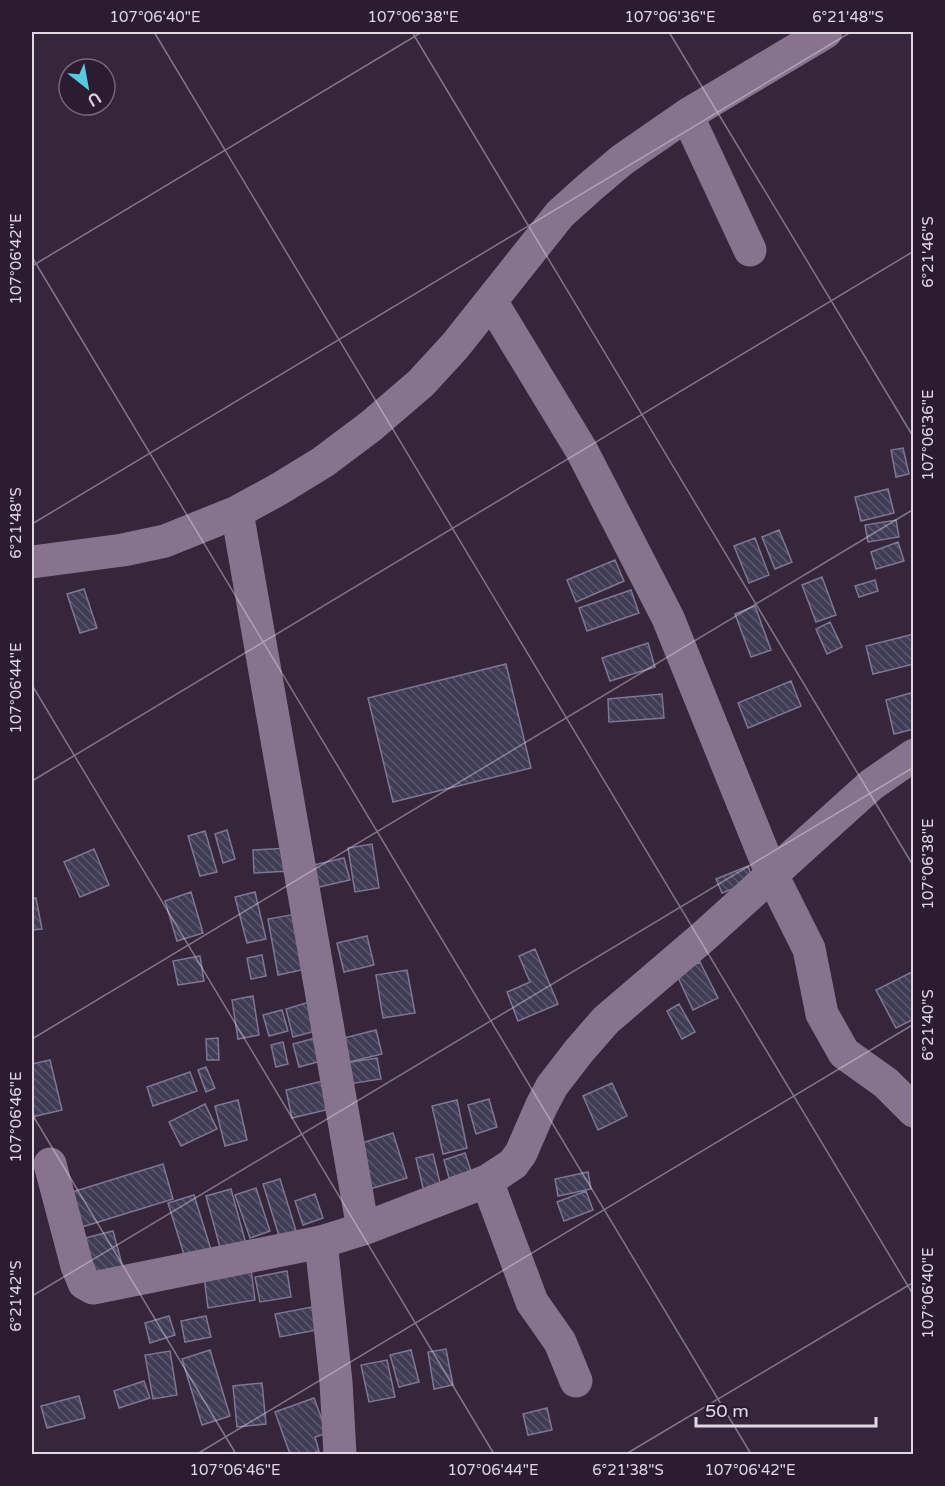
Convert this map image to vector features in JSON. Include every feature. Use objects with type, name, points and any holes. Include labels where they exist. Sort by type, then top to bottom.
[{"type":"street","points":[[32,562],[123,550],[165,541],[237,512],[322,462],[371,426],[422,383],[455,346],[561,214],[622,160],[687,114],[817,34]]},
{"type":"street","points":[[687,114],[750,250]]},
{"type":"street","points":[[491,301],[582,451],[668,618],[772,875],[809,949],[822,1014],[844,1053],[886,1083],[914,1111]]},
{"type":"street","points":[[237,512],[363,1229]]},
{"type":"street","points":[[50,1164],[77,1266],[84,1283],[93,1288],[321,1242],[363,1229],[487,1181],[513,1164],[521,1153],[552,1086],[606,1020],[871,785],[914,755]]},
{"type":"street","points":[[487,1181],[532,1302],[560,1342],[576,1381]]},
{"type":"street","points":[[321,1242],[336,1382],[340,1455]]},
{"type":"building","points":[[903,448],[909,474],[896,477],[891,450]]},
{"type":"building","points":[[888,489],[894,513],[861,521],[855,497]]},
{"type":"building","points":[[896,520],[899,537],[868,542],[865,525]]},
{"type":"building","points":[[779,530],[792,562],[775,569],[762,537]]},
{"type":"building","points":[[755,538],[769,575],[749,583],[734,546]]},
{"type":"building","points":[[898,542],[904,561],[876,569],[871,552]]},
{"type":"building","points":[[615,560],[624,581],[576,602],[567,580]]},
{"type":"building","points":[[822,577],[836,615],[816,622],[802,585]]},
{"type":"building","points":[[875,580],[878,591],[859,597],[855,586]]},
{"type":"building","points":[[84,589],[97,628],[80,633],[67,594]]},
{"type":"building","points":[[631,590],[639,613],[587,631],[579,608]]},
{"type":"building","points":[[755,606],[771,650],[751,657],[735,614]]},
{"type":"building","points":[[830,622],[842,647],[827,654],[816,629]]},
{"type":"building","points":[[914,634],[914,664],[873,674],[866,646]]},
{"type":"building","points":[[648,643],[655,667],[610,681],[602,658]]},
{"type":"building","points":[[506,664],[531,768],[393,802],[368,698]]},
{"type":"building","points":[[791,681],[801,706],[748,728],[738,703]]},
{"type":"building","points":[[914,692],[914,729],[894,734],[886,700]]},
{"type":"building","points":[[662,694],[664,718],[609,722],[608,699]]},
{"type":"building","points":[[227,830],[235,859],[223,863],[215,834]]},
{"type":"building","points":[[205,831],[217,872],[200,876],[188,836]]},
{"type":"building","points":[[372,844],[379,888],[355,892],[348,848]]},
{"type":"building","points":[[288,848],[289,871],[254,873],[253,850]]},
{"type":"building","points":[[94,849],[109,885],[80,897],[64,862]]},
{"type":"building","points":[[344,858],[350,880],[310,889],[305,867]]},
{"type":"building","points":[[748,866],[753,881],[722,893],[716,879]]},
{"type":"building","points":[[191,892],[203,933],[177,941],[165,901]]},
{"type":"building","points":[[255,892],[266,939],[247,943],[235,897]]},
{"type":"building","points":[[32,898],[36,898],[42,929],[32,930]]},
{"type":"building","points":[[296,914],[306,969],[278,975],[268,919]]},
{"type":"building","points":[[367,936],[374,965],[344,972],[337,943]]},
{"type":"building","points":[[535,949],[558,1004],[518,1021],[507,992],[530,982],[519,956]]},
{"type":"building","points":[[262,955],[266,976],[251,979],[247,958]]},
{"type":"building","points":[[200,956],[204,981],[178,985],[173,961]]},
{"type":"building","points":[[700,962],[718,998],[693,1010],[676,973]]},
{"type":"building","points":[[407,970],[415,1013],[383,1018],[376,975]]},
{"type":"building","points":[[914,971],[914,1019],[896,1028],[876,990]]},
{"type":"building","points":[[253,996],[259,1035],[238,1039],[232,1000]]},
{"type":"building","points":[[316,1000],[323,1029],[293,1037],[286,1009]]},
{"type":"building","points":[[679,1004],[695,1032],[682,1039],[667,1011]]},
{"type":"building","points":[[282,1010],[288,1031],[269,1036],[263,1015]]},
{"type":"building","points":[[376,1030],[382,1054],[345,1063],[340,1039]]},
{"type":"building","points":[[319,1037],[325,1060],[299,1067],[293,1044]]},
{"type":"building","points":[[218,1038],[219,1060],[207,1060],[206,1039]]},
{"type":"building","points":[[283,1042],[288,1064],[276,1067],[271,1045]]},
{"type":"building","points":[[377,1058],[381,1079],[349,1084],[345,1063]]},
{"type":"building","points":[[50,1060],[62,1110],[32,1117],[32,1064]]},
{"type":"building","points":[[206,1067],[215,1088],[206,1092],[198,1070]]},
{"type":"building","points":[[190,1072],[197,1091],[153,1106],[147,1087]]},
{"type":"building","points":[[327,1080],[334,1108],[292,1118],[286,1090]]},
{"type":"building","points":[[612,1083],[627,1116],[598,1130],[583,1096]]},
{"type":"building","points":[[489,1099],[497,1127],[476,1134],[468,1105]]},
{"type":"building","points":[[238,1100],[247,1140],[225,1146],[215,1106]]},
{"type":"building","points":[[457,1100],[467,1148],[443,1154],[432,1106]]},
{"type":"building","points":[[205,1104],[217,1129],[181,1146],[169,1122]]},
{"type":"building","points":[[393,1133],[407,1178],[370,1189],[356,1145]]},
{"type":"building","points":[[465,1153],[471,1171],[449,1178],[444,1160]]},
{"type":"building","points":[[433,1154],[441,1187],[424,1192],[416,1158]]},
{"type":"building","points":[[163,1164],[173,1199],[82,1227],[72,1192]]},
{"type":"building","points":[[588,1172],[591,1189],[558,1196],[555,1179]]},
{"type":"building","points":[[280,1179],[297,1234],[280,1239],[263,1184]]},
{"type":"building","points":[[256,1188],[270,1231],[250,1238],[235,1195]]},
{"type":"building","points":[[231,1189],[246,1244],[221,1251],[206,1196]]},
{"type":"building","points":[[586,1191],[593,1210],[564,1221],[557,1202]]},
{"type":"building","points":[[315,1194],[323,1218],[303,1225],[295,1201]]},
{"type":"building","points":[[194,1195],[212,1253],[186,1261],[168,1203]]},
{"type":"building","points":[[113,1231],[123,1268],[96,1276],[85,1238]]},
{"type":"building","points":[[251,1270],[255,1300],[208,1308],[204,1277]]},
{"type":"building","points":[[287,1271],[291,1297],[260,1302],[255,1277]]},
{"type":"building","points":[[317,1306],[322,1329],[280,1337],[275,1314]]},
{"type":"building","points":[[169,1316],[175,1335],[150,1343],[145,1323]]},
{"type":"building","points":[[206,1316],[211,1337],[185,1342],[181,1321]]},
{"type":"building","points":[[446,1349],[453,1385],[434,1389],[428,1352]]},
{"type":"building","points":[[210,1350],[230,1416],[202,1425],[182,1359]]},
{"type":"building","points":[[411,1350],[419,1382],[399,1387],[390,1355]]},
{"type":"building","points":[[170,1351],[177,1395],[153,1399],[145,1355]]},
{"type":"building","points":[[387,1360],[395,1397],[369,1402],[361,1365]]},
{"type":"building","points":[[144,1381],[150,1398],[119,1408],[114,1391]]},
{"type":"building","points":[[262,1383],[266,1424],[237,1427],[233,1386]]},
{"type":"building","points":[[79,1396],[85,1418],[47,1428],[41,1406]]},
{"type":"building","points":[[314,1398],[327,1433],[315,1437],[319,1451],[310,1454],[290,1454],[275,1412]]},
{"type":"building","points":[[547,1408],[552,1430],[528,1435],[523,1414]]}]
